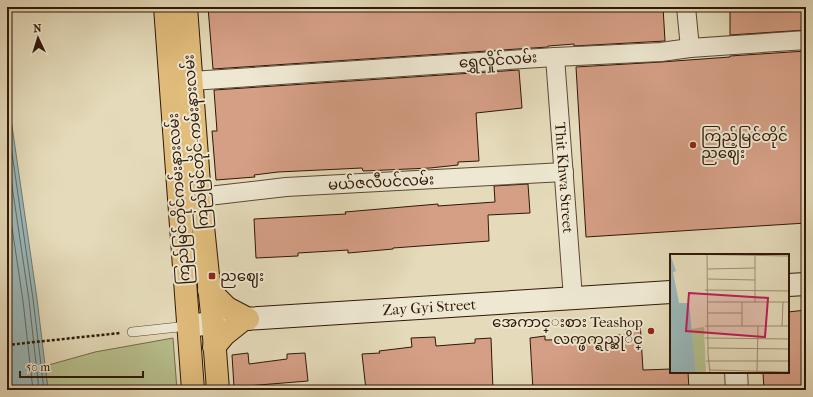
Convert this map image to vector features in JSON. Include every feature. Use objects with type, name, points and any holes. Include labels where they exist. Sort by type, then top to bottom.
[{"type":"main road","name":"ကြည်မြင်တိုင်ကမ်းနားလမ်း","points":[[165,7],[193,390]]},
{"type":"main road","name":"ကြည်မြင်တိုင်-ကမ်းနားလမ်း","points":[[186,7],[200,197],[209,283]]},
{"type":"main road","name":"ကြည်မြင်တိုင်ကမ်းနားလမ်း","points":[[209,283],[218,390]]},
{"type":"main road","points":[[209,283],[227,308],[246,319],[224,335],[214,347]]},
{"type":"main road","points":[[789,285],[806,284]]},
{"type":"main road","name":"Zay Gyi Street","points":[[188,326],[246,319],[670,292]]},
{"type":"main road","points":[[736,373],[736,390]]},
{"type":"street","points":[[686,7],[690,48]]},
{"type":"street","name":"ရွှေလှိုင်လမ်း","points":[[191,81],[556,56],[661,52],[690,48],[806,40]]},
{"type":"street","name":"Thit Khwa Street","points":[[556,56],[573,298]]},
{"type":"street","name":"မယ်ဇလီပင်လမ်း","points":[[200,197],[286,187],[564,172]]},
{"type":"lane","points":[[132,332],[188,326]]},
{"type":"path","points":[[7,345],[132,332]]},
{"type":"green space","points":[[173,338],[177,390],[48,390],[45,366],[95,352]]},
{"type":"water","points":[[7,101],[10,112],[37,299],[48,390],[7,390]]},
{"type":"building","points":[[208,7],[663,7],[665,41],[574,46],[574,44],[213,69]]},
{"type":"building","points":[[730,7],[806,7],[806,30],[730,35]]},
{"type":"building","name":"ကြည့်မြင်တိုင် ညဈေး","points":[[806,51],[806,223],[586,237],[576,67]]},
{"type":"building","points":[[519,70],[522,108],[476,113],[479,161],[458,162],[458,165],[430,168],[363,171],[362,168],[278,172],[254,175],[255,177],[216,180],[212,131],[217,131],[214,90]]},
{"type":"building","points":[[528,184],[530,213],[488,215],[489,241],[348,253],[348,250],[298,253],[298,256],[256,258],[254,219],[346,214],[345,212],[438,204],[438,206],[495,202],[494,186]]},
{"type":"building","points":[[806,310],[806,390],[764,390],[763,373],[789,373],[789,312]]},
{"type":"building","points":[[640,321],[643,370],[670,369],[670,373],[688,373],[689,390],[533,390],[530,338],[545,336],[545,340],[593,339],[626,334],[625,322]]},
{"type":"building","points":[[435,337],[436,346],[475,343],[475,339],[491,338],[493,390],[366,390],[362,354],[380,353],[379,351],[412,347],[411,338]]},
{"type":"building","points":[[248,353],[249,364],[287,359],[287,354],[305,353],[308,381],[234,387],[232,355]]},
{"type":"place","name":"ကြည့်မြင်တိုင် ညဈေး","points":[[693,145]]},
{"type":"place","name":"ညဈေး","points":[[212,276]]},
{"type":"place","name":"အေကာင္းစား Teashop လက္ဖက္ရည္ဆုိင္","points":[[651,331]]}]
